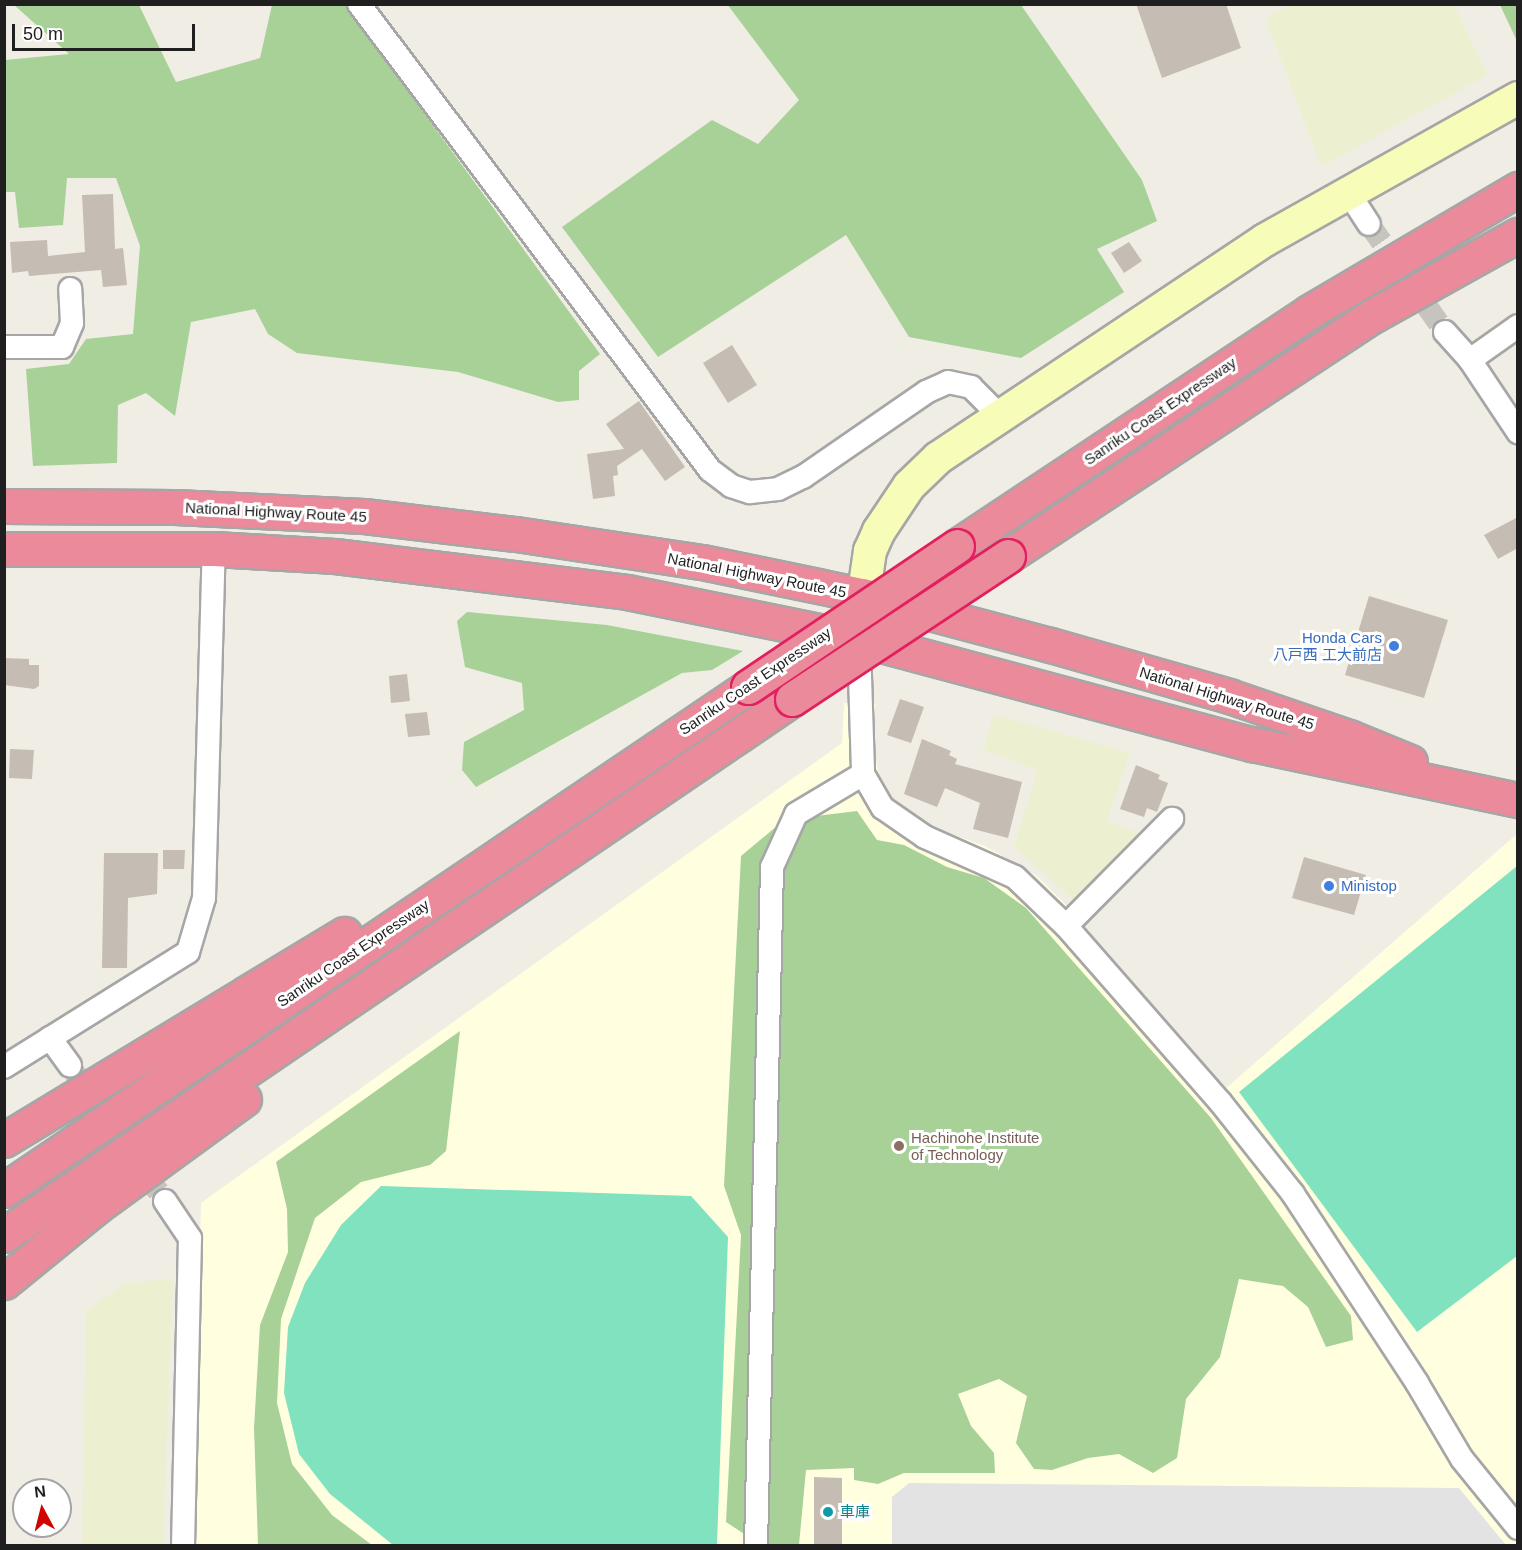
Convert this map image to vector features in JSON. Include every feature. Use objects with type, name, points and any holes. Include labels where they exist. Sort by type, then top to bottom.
[{"type":"highway","name":"Sanriku Coast Expressway","points":[[4,1190],[629,765],[1309,312],[1518,189]]},
{"type":"highway","points":[[4,1235],[444,938],[792,699],[1008,556],[1374,315],[1518,235]]},
{"type":"highway","name":"National Highway Route 45","points":[[4,506],[175,507],[364,516],[516,534],[702,562],[862,595],[1228,696],[1349,737],[1481,792]]},
{"type":"highway","name":"National Highway Route 45","points":[[4,549],[214,549],[464,569],[592,587],[859,639],[1252,744],[1518,800]]},
{"type":"highway","points":[[4,1140],[629,765]]},
{"type":"highway","points":[[4,1282],[96,1207],[274,1077],[444,938]]},
{"type":"street","points":[[360,4],[710,470],[731,486],[750,492],[778,489],[803,477],[926,392],[948,382],[971,387],[999,416]]},
{"type":"street","points":[[1518,98],[1265,240],[938,458],[909,486],[870,551],[862,595],[859,639],[862,774],[883,808],[925,837],[1015,877],[1066,926],[1221,1103],[1293,1194],[1417,1383],[1462,1459],[1518,1528]]},
{"type":"street","points":[[1348,192],[1369,224]]},
{"type":"street","points":[[4,347],[62,347],[72,323],[70,289]]},
{"type":"street","points":[[1470,360],[1518,326]]},
{"type":"street","points":[[1445,332],[1470,360],[1518,432]]},
{"type":"street","points":[[4,1067],[188,952],[204,898],[214,549]]},
{"type":"street","points":[[756,1545],[772,867],[796,814],[862,774]]},
{"type":"street","points":[[1066,926],[1172,819]]},
{"type":"street","points":[[50,1038],[70,1066]]},
{"type":"street","points":[[165,1200],[190,1238],[183,1545]]},
{"type":"shaded area","points":[[1294,5],[1454,5],[1488,75],[1321,167],[1267,22],[1271,13]]},
{"type":"shaded area","name":"Hachinohe Institute of Technology","points":[[844,703],[875,703],[874,749],[879,776],[889,796],[932,827],[985,846],[1037,876],[1070,909],[1225,1089],[1517,834],[1517,1545],[193,1546],[201,1203],[842,743]]},
{"type":"shaded area","points":[[993,714],[1130,753],[1107,821],[1141,834],[1085,899],[1076,902],[1014,847],[1037,770],[984,750]]},
{"type":"shaded area","points":[[173,1278],[163,1545],[82,1545],[86,1311],[124,1284]]},
{"type":"shaded area","points":[[909,1483],[1459,1488],[1506,1545],[892,1545],[892,1497]]},
{"type":"green space","points":[[727,4],[1021,5],[1142,180],[1157,221],[1097,249],[1124,292],[1021,358],[909,337],[846,235],[658,357],[562,227],[712,120],[758,144],[799,100]]},
{"type":"green space","points":[[14,5],[139,5],[176,82],[260,58],[272,5],[345,5],[600,354],[579,371],[579,400],[558,402],[458,372],[297,353],[268,334],[255,309],[191,322],[175,416],[146,393],[118,405],[117,463],[33,466],[26,369],[69,364],[86,339],[133,334],[140,246],[116,178],[67,178],[63,225],[19,228],[15,192],[5,192],[5,60],[69,54]]},
{"type":"green space","points":[[1500,5],[1517,5],[1517,41]]},
{"type":"green space","points":[[467,612],[607,625],[743,651],[712,670],[682,673],[476,787],[462,770],[464,742],[524,710],[522,683],[465,667],[457,621]]},
{"type":"green space","points":[[857,811],[877,840],[904,845],[947,867],[984,878],[1026,908],[1211,1118],[1351,1316],[1353,1340],[1326,1347],[1308,1307],[1283,1286],[1239,1279],[1220,1357],[1186,1399],[1177,1458],[1153,1473],[1119,1454],[1088,1458],[1052,1470],[1034,1469],[1016,1443],[1027,1396],[999,1379],[958,1394],[971,1426],[994,1453],[995,1473],[904,1473],[878,1484],[854,1480],[854,1468],[806,1470],[799,1545],[761,1545],[726,1522],[741,1235],[724,1186],[741,856],[784,820]]},
{"type":"green space","points":[[1517,866],[1517,1256],[1417,1332],[1239,1092]]},
{"type":"green space","points":[[460,1031],[446,1151],[430,1165],[361,1182],[315,1218],[281,1319],[277,1403],[292,1464],[332,1515],[372,1545],[258,1545],[254,1428],[260,1325],[288,1252],[287,1209],[276,1162]]},
{"type":"green space","points":[[381,1186],[691,1196],[728,1237],[717,1545],[393,1545],[330,1494],[299,1454],[284,1393],[288,1327],[305,1283],[341,1225]]},
{"type":"building","points":[[1136,4],[1226,4],[1241,48],[1162,78]]},
{"type":"building","points":[[113,194],[115,249],[123,248],[127,285],[103,287],[101,270],[29,276],[28,271],[12,273],[10,242],[47,240],[48,256],[85,252],[82,195]]},
{"type":"building","points":[[1129,242],[1142,261],[1124,273],[1111,253]]},
{"type":"building","points":[[732,345],[757,385],[728,403],[703,363]]},
{"type":"building","points":[[639,401],[685,467],[665,481],[642,449],[617,466],[618,475],[613,476],[615,496],[593,499],[587,454],[624,449],[606,424]]},
{"type":"building","points":[[1518,517],[1518,548],[1498,559],[1484,535]]},
{"type":"building","points":[[1369,596],[1448,620],[1424,698],[1345,675]]},
{"type":"building","points":[[4,658],[29,659],[29,665],[39,665],[39,686],[34,689],[4,685]]},
{"type":"building","points":[[407,674],[410,701],[391,703],[389,676]]},
{"type":"building","points":[[900,699],[924,707],[911,743],[887,735]]},
{"type":"building","points":[[427,712],[430,735],[408,737],[405,714]]},
{"type":"building","points":[[922,739],[951,751],[949,755],[957,759],[955,764],[1022,782],[1008,838],[973,829],[980,803],[945,788],[937,807],[904,794]]},
{"type":"building","points":[[10,749],[34,750],[32,779],[9,778]]},
{"type":"building","points":[[1136,765],[1160,775],[1158,779],[1168,783],[1157,812],[1147,808],[1144,817],[1120,809]]},
{"type":"building","points":[[163,850],[185,850],[184,869],[163,869]]},
{"type":"building","points":[[104,853],[158,853],[157,894],[128,898],[127,968],[102,968]]},
{"type":"building","points":[[1304,857],[1366,875],[1354,915],[1292,898]]},
{"type":"building","name":"車庫","points":[[814,1477],[842,1478],[842,1545],[814,1545]]},
{"type":"tunnel","points":[[1369,224],[1445,332]]},
{"type":"tunnel","points":[[70,1066],[165,1201]]},
{"type":"place","name":"Honda Cars 八戸西 工大前店","points":[[1394,646]]},
{"type":"place","name":"Ministop","points":[[1329,886]]},
{"type":"place","name":"Hachinohe Institute of Technology","points":[[899,1146]]},
{"type":"place","name":"車庫","points":[[828,1512]]}]
